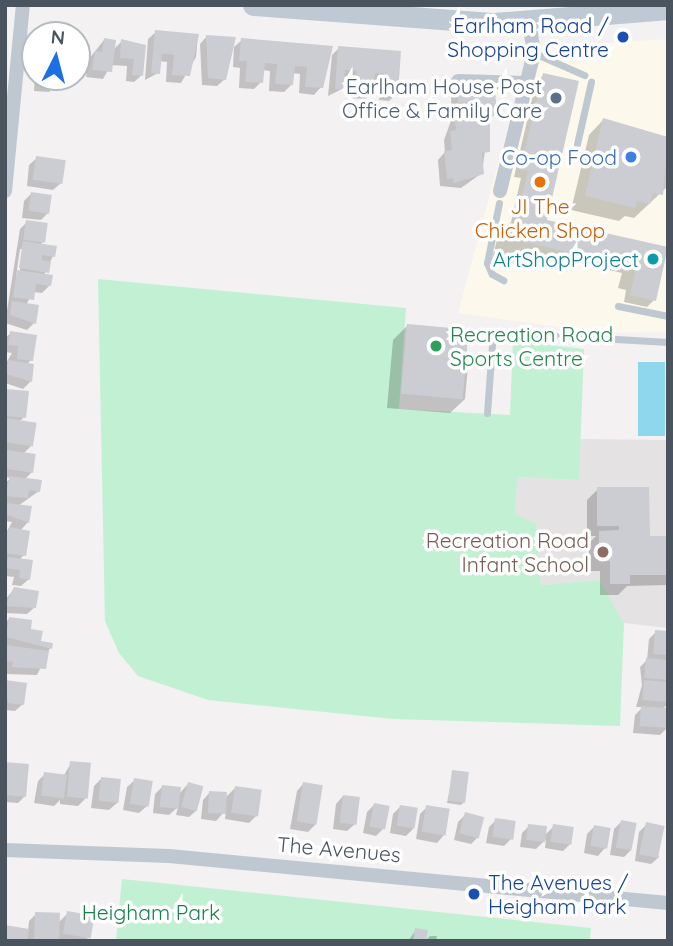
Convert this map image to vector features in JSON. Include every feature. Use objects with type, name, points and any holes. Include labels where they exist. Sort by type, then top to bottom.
[{"type":"main road","points":[[253,5],[529,20],[668,9]]},
{"type":"street","points":[[5,191],[23,5]]},
{"type":"street","points":[[499,197],[534,53],[529,20]]},
{"type":"street","points":[[458,81],[526,83]]},
{"type":"street","name":"The Avenues","points":[[5,850],[183,857],[668,903]]},
{"type":"lane","points":[[534,53],[584,75]]},
{"type":"lane","points":[[576,144],[591,82]]},
{"type":"lane","points":[[499,197],[487,263],[492,275],[503,280]]},
{"type":"lane","points":[[618,306],[668,316]]},
{"type":"lane","points":[[487,413],[493,332],[668,342]]},
{"type":"shaded area","points":[[668,39],[668,332],[600,333],[458,313],[529,48]]},
{"type":"shaded area","name":"Recreation Road Infant School","points":[[578,439],[668,440],[668,628],[624,623],[598,580],[541,585],[536,523],[515,514],[516,477],[579,480]]},
{"type":"green space","points":[[98,279],[406,308],[399,409],[510,415],[513,341],[584,349],[579,480],[517,477],[515,514],[536,523],[541,585],[599,580],[624,623],[620,726],[393,719],[208,700],[138,676],[119,653],[105,621]]},
{"type":"green space","name":"Heigham Park","points":[[122,879],[591,928],[590,941],[116,941]]},
{"type":"water","points":[[638,362],[665,362],[665,436],[638,436]]},
{"type":"building","points":[[155,30],[199,34],[190,76],[172,75],[174,55],[168,54],[162,54],[160,74],[151,73]]},
{"type":"building","points":[[206,35],[236,37],[226,80],[208,78]]},
{"type":"building","points":[[104,38],[116,40],[112,72],[92,70],[95,51],[102,52]]},
{"type":"building","points":[[241,38],[333,46],[323,88],[305,87],[307,67],[295,66],[293,85],[275,84],[277,64],[265,63],[263,83],[245,82],[247,61],[239,61]]},
{"type":"building","points":[[121,39],[146,45],[143,76],[132,75],[134,59],[120,58]]},
{"type":"building","points":[[338,46],[401,51],[398,94],[385,93],[387,74],[375,73],[373,92],[356,91],[357,71],[345,70],[343,90],[335,89]]},
{"type":"building","points":[[543,73],[579,81],[547,220],[668,247],[656,301],[630,295],[636,268],[512,239],[528,171],[520,170]]},
{"type":"building","points":[[489,87],[495,90],[497,114],[490,115],[490,152],[482,153],[484,174],[454,183],[453,178],[447,179],[444,151],[452,150],[450,131],[456,130],[454,113],[459,113],[457,89]]},
{"type":"building","name":"Co-op Food","points":[[603,118],[668,137],[663,195],[653,193],[650,204],[637,201],[635,208],[585,196]]},
{"type":"building","points":[[36,156],[66,160],[62,184],[33,180]]},
{"type":"building","points":[[31,192],[52,195],[49,214],[28,211]]},
{"type":"building","points":[[26,220],[48,223],[45,243],[23,240]]},
{"type":"building","points":[[23,241],[57,246],[55,257],[42,255],[42,260],[51,262],[49,273],[19,268]]},
{"type":"building","points":[[17,270],[53,275],[51,286],[36,284],[34,300],[13,297]]},
{"type":"building","points":[[12,301],[39,305],[36,324],[10,315]]},
{"type":"building","name":"Recreation Road Sports Centre","points":[[407,324],[469,329],[463,399],[401,394]]},
{"type":"building","points":[[10,331],[37,335],[33,361],[17,359],[18,346],[8,345]]},
{"type":"building","points":[[8,360],[34,364],[32,382],[6,374]]},
{"type":"building","points":[[6,389],[29,391],[26,418],[7,416]]},
{"type":"building","points":[[6,418],[37,423],[33,447],[5,442]]},
{"type":"building","points":[[7,450],[36,454],[33,473],[5,469]]},
{"type":"building","points":[[10,476],[42,480],[40,492],[29,490],[28,498],[5,496]]},
{"type":"building","points":[[597,487],[649,487],[650,536],[668,536],[668,575],[630,575],[630,584],[610,584],[610,561],[599,561],[599,531],[619,530],[619,526],[597,526]]},
{"type":"building","points":[[7,503],[32,506],[29,523],[5,514]]},
{"type":"building","points":[[10,527],[30,531],[26,556],[6,553],[5,537]]},
{"type":"building","points":[[8,557],[33,560],[30,580],[19,578],[20,570],[6,568]]},
{"type":"building","points":[[14,587],[39,591],[36,608],[5,606]]},
{"type":"building","points":[[9,617],[32,620],[31,629],[43,631],[41,641],[53,643],[52,649],[6,637]]},
{"type":"building","points":[[655,630],[668,631],[666,655],[653,654]]},
{"type":"building","points":[[6,645],[49,651],[46,669],[12,667],[13,662],[5,661]]},
{"type":"building","points":[[646,658],[668,660],[666,680],[644,678]]},
{"type":"building","points":[[5,680],[27,683],[24,705],[8,703]]},
{"type":"building","points":[[644,680],[668,682],[666,702],[642,700]]},
{"type":"building","points":[[641,706],[668,708],[667,728],[640,726]]},
{"type":"building","points":[[70,761],[91,763],[88,799],[67,797]]},
{"type":"building","points":[[5,762],[29,764],[26,797],[5,795]]},
{"type":"building","points":[[452,770],[469,772],[465,803],[448,801]]},
{"type":"building","points":[[44,772],[67,775],[64,799],[41,796]]},
{"type":"building","points":[[101,777],[121,779],[118,803],[98,801]]},
{"type":"building","points":[[134,778],[153,781],[149,807],[130,804]]},
{"type":"building","points":[[188,782],[203,786],[197,811],[181,807]]},
{"type":"building","points":[[303,782],[323,785],[316,825],[297,822]]},
{"type":"building","points":[[162,785],[181,787],[179,809],[160,807]]},
{"type":"building","points":[[235,786],[262,790],[258,816],[231,813]]},
{"type":"building","points":[[209,791],[227,792],[226,814],[208,813]]},
{"type":"building","points":[[343,795],[360,797],[356,825],[340,823]]},
{"type":"building","points":[[374,803],[390,806],[385,830],[369,827]]},
{"type":"building","points":[[400,805],[418,808],[414,829],[397,826]]},
{"type":"building","points":[[426,805],[450,809],[445,835],[422,832]]},
{"type":"building","points":[[465,812],[484,817],[479,838],[459,833]]},
{"type":"building","points":[[495,818],[516,821],[513,840],[492,837]]},
{"type":"building","points":[[621,820],[637,823],[631,851],[616,847]]},
{"type":"building","points":[[646,822],[665,826],[658,858],[639,854]]},
{"type":"building","points":[[528,824],[547,826],[545,842],[526,840]]},
{"type":"building","points":[[553,824],[574,827],[571,845],[550,842]]},
{"type":"building","points":[[594,825],[611,828],[607,849],[590,846]]},
{"type":"building","points":[[67,911],[95,916],[91,939],[63,934]]},
{"type":"building","points":[[35,912],[60,913],[59,941],[34,941]]},
{"type":"building","points":[[5,925],[29,929],[27,941],[5,941]]},
{"type":"building","points":[[415,928],[428,930],[426,941],[413,941]]},
{"type":"place","name":"Earlham Road / Shopping Centre","points":[[623,37]]},
{"type":"place","name":"Earlham House Post Office & Family Care","points":[[556,98]]},
{"type":"place","name":"Co-op Food","points":[[631,157]]},
{"type":"place","name":"JI The Chicken Shop","points":[[540,182]]},
{"type":"place","name":"ArtShopProject","points":[[653,259]]},
{"type":"place","name":"Recreation Road Sports Centre","points":[[436,346]]},
{"type":"place","name":"Recreation Road Infant School","points":[[603,552]]},
{"type":"place","name":"The Avenues / Heigham Park","points":[[474,894]]}]
